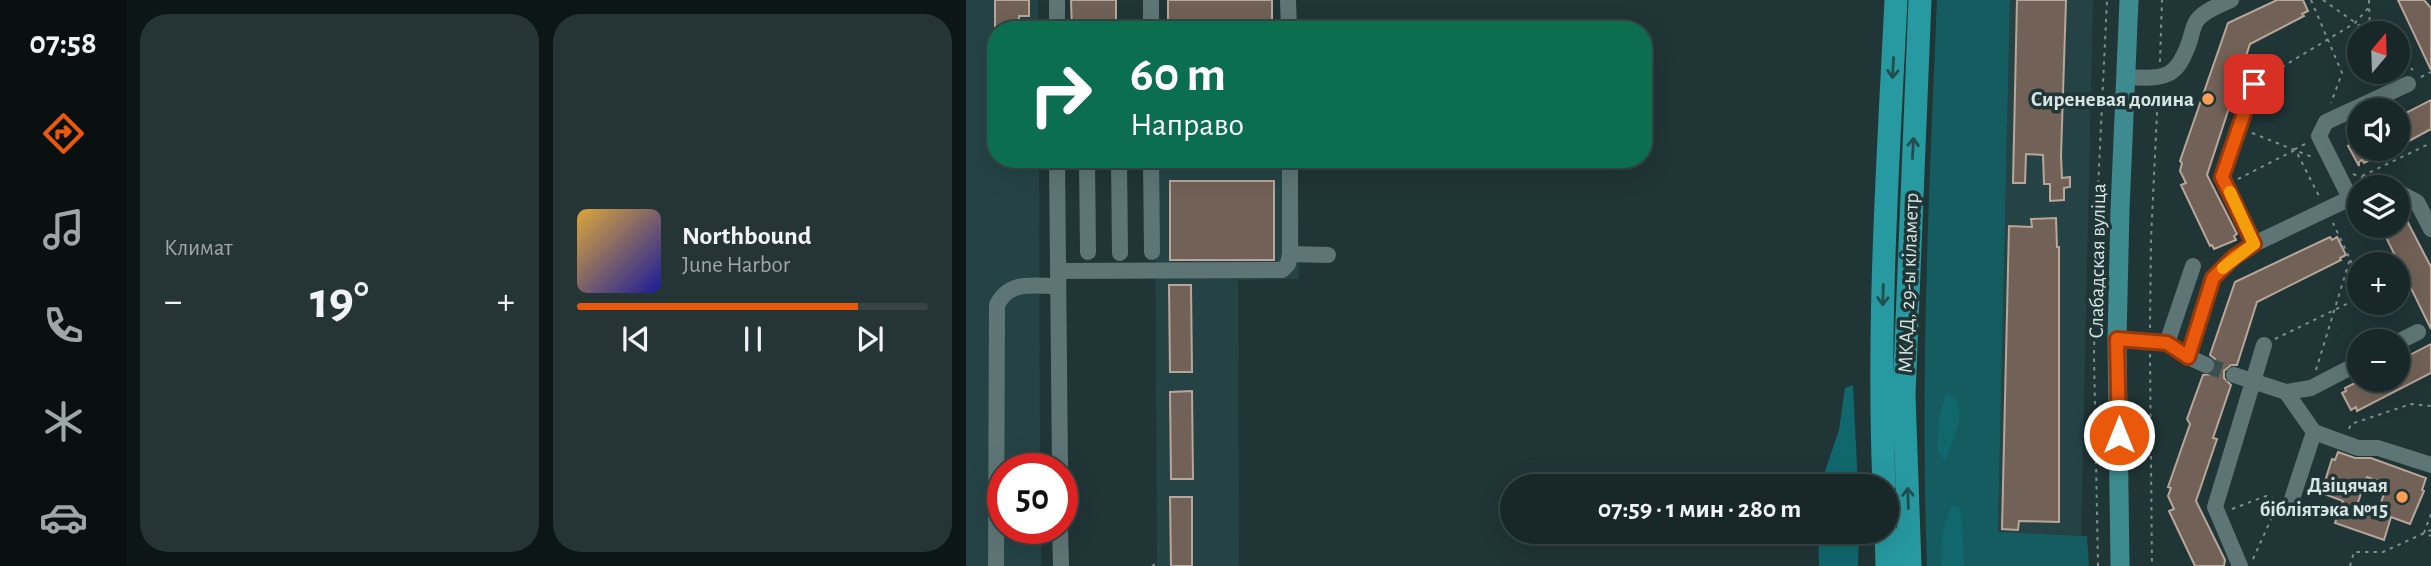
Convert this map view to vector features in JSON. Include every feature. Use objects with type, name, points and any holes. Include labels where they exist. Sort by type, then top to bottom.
[{"type":"highway","name":"МКАД, 29-ы кіламетр","points":[[1883,474],[1880,399],[1896,0]]},
{"type":"highway","name":"МКАД, 29-ы кіламетр","points":[[1910,566],[1904,395],[1920,0]]},
{"type":"highway","points":[[1886,544],[1887,566]]},
{"type":"main road","name":"Слабадская вуліца","points":[[2120,566],[2117,339],[2129,0]]},
{"type":"lane","points":[[1057,0],[1057,21]]},
{"type":"lane","points":[[1151,0],[1151,21]]},
{"type":"lane","points":[[1288,0],[1289,21]]},
{"type":"lane","points":[[2127,77],[2159,78],[2170,73],[2183,60],[2195,22],[2203,14],[2231,0]]},
{"type":"lane","points":[[2347,185],[2333,166],[2319,136],[2326,122],[2414,80]]},
{"type":"lane","points":[[2254,84],[2222,177],[2254,244]]},
{"type":"lane","points":[[1057,168],[1060,453]]},
{"type":"lane","points":[[1087,168],[1088,252]]},
{"type":"lane","points":[[1119,168],[1120,253]]},
{"type":"lane","points":[[1152,168],[1152,252]]},
{"type":"lane","points":[[996,566],[997,305],[1002,293],[1014,287],[1057,279],[1282,270],[1288,264],[1290,254],[1290,168]]},
{"type":"lane","points":[[2410,198],[2417,201],[2431,229]]},
{"type":"lane","points":[[2188,357],[2213,278],[2234,257],[2254,244],[2347,200]]},
{"type":"lane","points":[[1290,254],[1328,255]]},
{"type":"lane","points":[[2158,342],[2193,266]]},
{"type":"lane","points":[[2410,336],[2418,332]]},
{"type":"lane","points":[[2117,339],[2158,342],[2206,365]]},
{"type":"lane","points":[[2240,566],[2215,507],[2264,345]]},
{"type":"lane","points":[[2234,375],[2286,392],[2311,388],[2347,369]]},
{"type":"lane","points":[[2286,392],[2314,432],[2358,448],[2378,447],[2431,465]]},
{"type":"lane","points":[[2290,505],[2314,432]]},
{"type":"lane","points":[[1060,544],[1061,566]]},
{"type":"path","points":[[2098,566],[2094,355],[2097,210],[2107,0]]},
{"type":"path","points":[[2152,566],[2158,342],[2151,239],[2162,0]]},
{"type":"path","points":[[2323,0],[2352,21]]},
{"type":"path","points":[[2369,0],[2370,21]]},
{"type":"path","points":[[2357,21],[2370,6]]},
{"type":"path","points":[[2254,84],[2347,28]]},
{"type":"path","points":[[2105,46],[2113,47]]},
{"type":"path","points":[[2414,80],[2431,72]]},
{"type":"path","points":[[2239,128],[2361,177],[2431,143]]},
{"type":"path","points":[[2226,185],[2295,149]]},
{"type":"path","points":[[2264,345],[2347,304]]},
{"type":"path","points":[[2344,443],[2351,424],[2411,404],[2431,406]]},
{"type":"path","points":[[2218,514],[2266,496],[2279,501],[2250,566]]},
{"type":"path","points":[[2424,533],[2431,514]]},
{"type":"path","points":[[2350,566],[2354,552],[2383,552],[2431,530]]},
{"type":"path","points":[[2424,533],[2431,536]]},
{"type":"path","points":[[1152,566],[1157,563]]},
{"type":"shaded area","points":[[966,0],[1038,0],[1038,21],[987,21],[987,168],[1039,168],[1040,453],[987,453],[987,544],[1041,544],[1041,566],[966,566]]},
{"type":"shaded area","points":[[1937,0],[2010,0],[1998,532],[2087,536],[2089,566],[1927,566],[1925,354]]},
{"type":"shaded area","points":[[2010,0],[2093,0],[2081,535],[1998,533]]},
{"type":"shaded area","points":[[1155,168],[1298,168],[1299,279],[1238,280],[1239,566],[1157,566]]},
{"type":"shaded area","points":[[1853,385],[1857,474],[1824,474],[1839,430],[1845,388]]},
{"type":"shaded area","points":[[1946,394],[1954,398],[1959,413],[1956,433],[1945,460],[1937,452],[1939,418]]},
{"type":"shaded area","points":[[1952,505],[1959,507],[1962,519],[1964,566],[1941,566],[1942,534]]},
{"type":"shaded area","points":[[1818,544],[1859,544],[1858,566],[1819,566]]},
{"type":"building","points":[[995,0],[1029,0],[1029,16],[1019,16],[1019,21],[995,21]]},
{"type":"building","points":[[1071,0],[1116,0],[1116,21],[1072,21]]},
{"type":"building","points":[[1168,0],[1272,0],[1272,21],[1168,21]]},
{"type":"building","points":[[2017,0],[2066,0],[2061,156],[2062,178],[2070,177],[2070,187],[2064,188],[2064,200],[2050,201],[2050,184],[2044,184],[2043,155],[2026,154],[2025,183],[2013,183]]},
{"type":"building","points":[[2277,0],[2303,0],[2308,11],[2302,14],[2304,16],[2250,44],[2207,175],[2237,234],[2234,236],[2236,240],[2214,249],[2210,246],[2181,185],[2186,183],[2180,171],[2180,161],[2228,23]]},
{"type":"building","points":[[2398,0],[2424,0],[2431,8],[2431,70],[2410,21]]},
{"type":"building","points":[[2431,100],[2431,129],[2410,140],[2410,111]]},
{"type":"building","points":[[1170,181],[1274,181],[1274,260],[1170,260]]},
{"type":"building","points":[[2056,218],[2059,247],[2059,522],[2019,521],[2018,530],[2002,529],[2009,226],[2032,227],[2031,219]]},
{"type":"building","points":[[2410,227],[2431,267],[2431,329],[2410,286],[2410,252],[2393,252],[2386,238],[2410,238]]},
{"type":"building","points":[[2330,237],[2332,240],[2337,237],[2346,255],[2257,302],[2237,365],[2231,365],[2224,371],[2224,378],[2231,385],[2213,438],[2217,439],[2196,501],[2225,560],[2224,566],[2195,566],[2169,511],[2174,509],[2168,496],[2171,488],[2168,487],[2190,424],[2187,419],[2203,375],[2212,374],[2216,369],[2215,359],[2210,355],[2235,282]]},
{"type":"building","points":[[1169,285],[1191,285],[1192,372],[1170,372]]},
{"type":"building","points":[[2431,344],[2431,373],[2410,384],[2410,355]]},
{"type":"building","points":[[2347,387],[2347,392],[2394,392],[2357,411],[2356,407],[2351,410],[2342,393],[2346,391]]},
{"type":"building","points":[[1192,391],[1193,479],[1171,479],[1170,392]]},
{"type":"building","name":"Дзіцячая бібліятэка №15","points":[[2338,452],[2355,458],[2371,458],[2426,478],[2422,490],[2424,491],[2410,524],[2391,517],[2384,540],[2335,523],[2343,501],[2324,494],[2332,459],[2335,460]],"holes":[[[2367,477],[2387,484],[2378,512],[2357,505]]]},
{"type":"building","points":[[1170,497],[1192,497],[1192,566],[1171,566]]},
{"type":"tunnel","points":[[2206,365],[2234,375]]},
{"type":"slow traffic","points":[[2223,268],[2254,244],[2230,192]]},
{"type":"place","name":"Сиреневая долина","points":[[2208,99]]},
{"type":"place","name":"Дзіцячая бібліятэка №15","points":[[2402,497]]},
{"type":"route","points":[[2119,435],[2117,339],[2167,343],[2188,357],[2213,278],[2234,257],[2254,244],[2222,177],[2254,84]]}]
